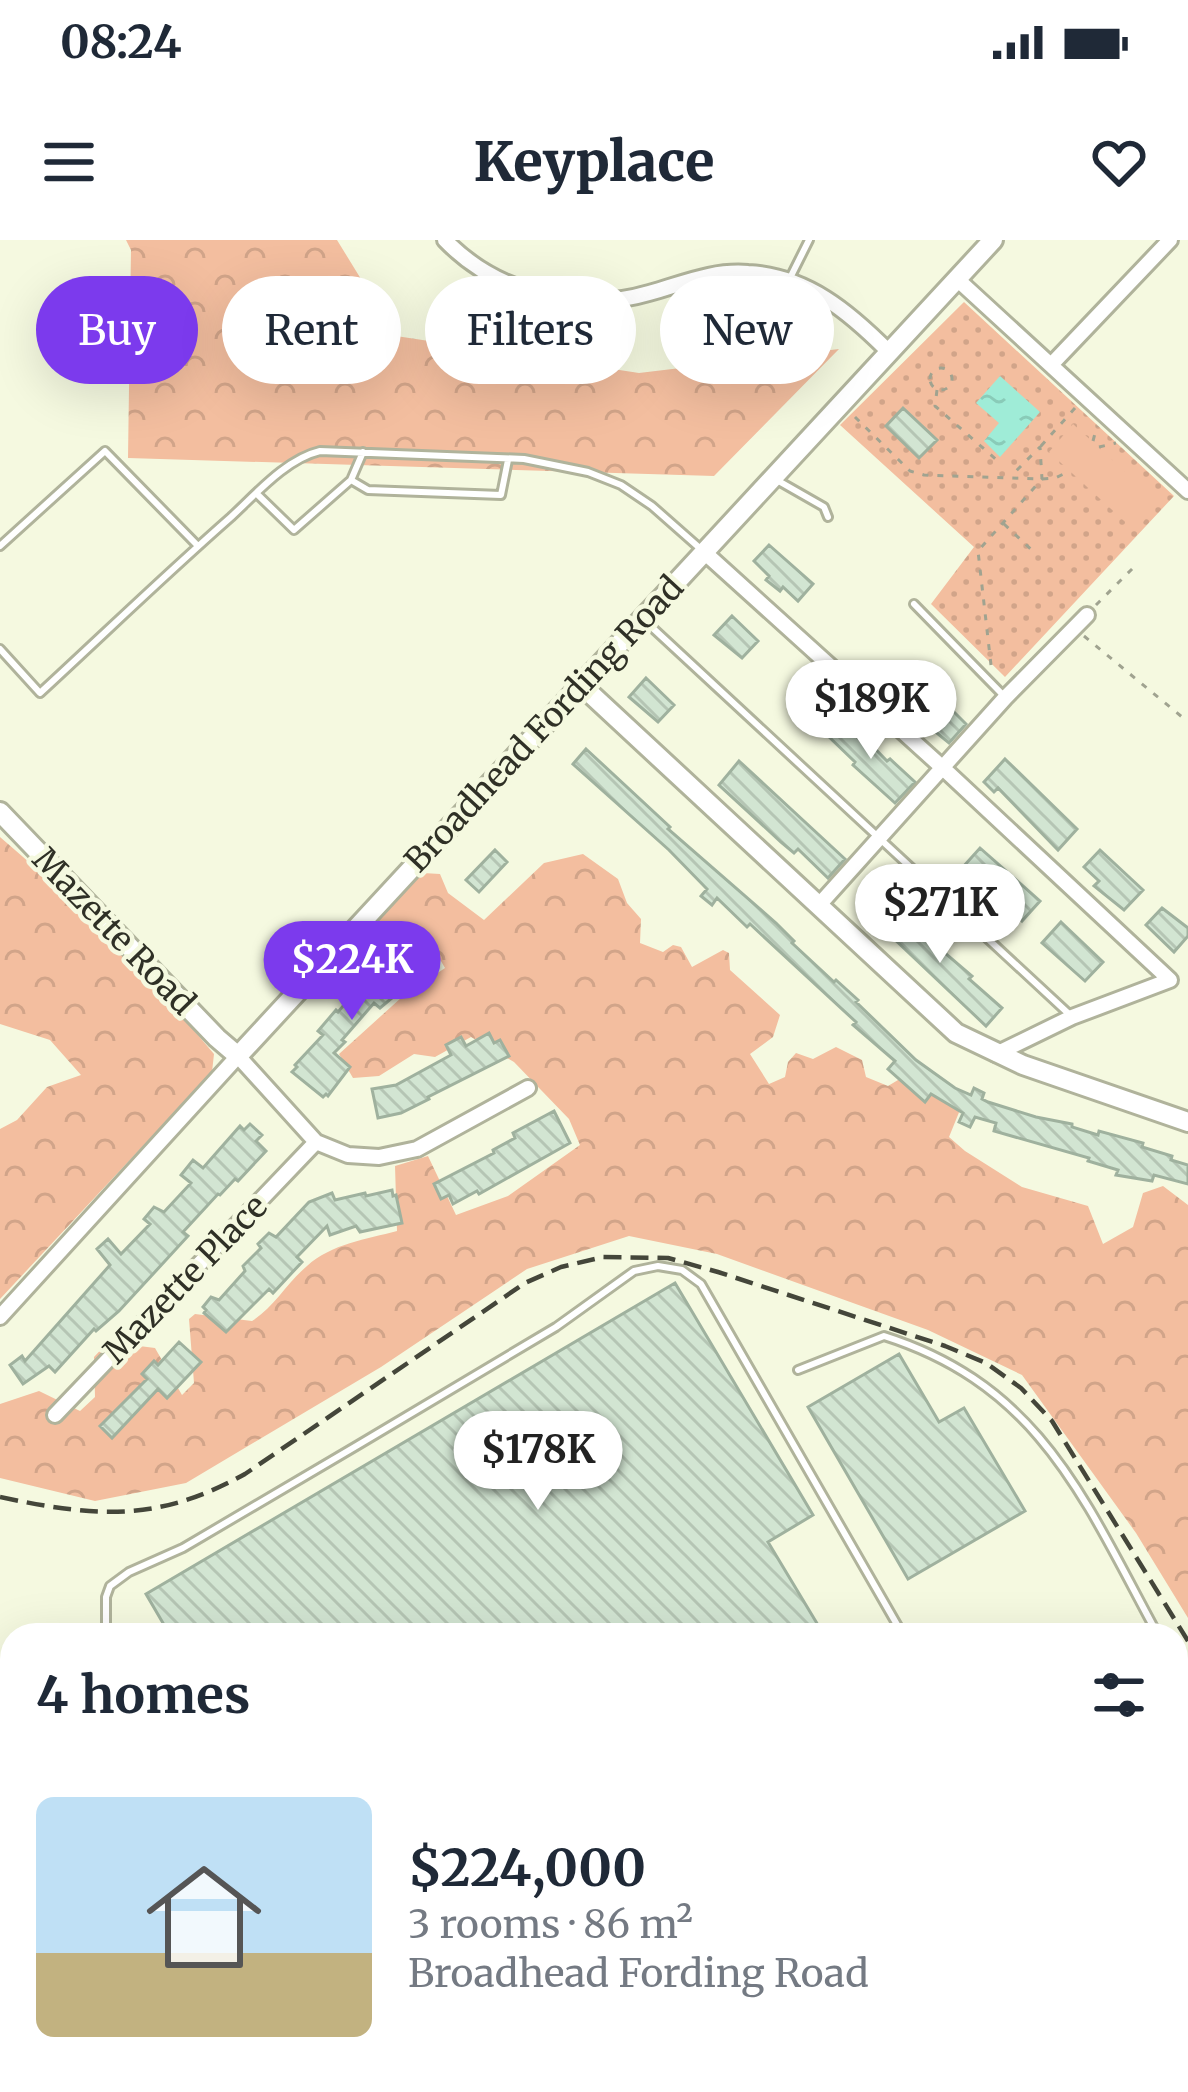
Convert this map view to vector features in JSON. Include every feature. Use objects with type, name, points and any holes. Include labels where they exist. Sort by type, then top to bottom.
[{"type":"street","points":[[445,240],[489,275],[530,292],[573,301],[634,297],[660,289]]},
{"type":"street","name":"Broadhead Fording Road","points":[[0,1317],[993,240]]},
{"type":"street","points":[[1051,365],[1170,240]]},
{"type":"street","points":[[704,276],[770,276]]},
{"type":"street","points":[[957,279],[1188,491]]},
{"type":"street","points":[[834,303],[889,352]]},
{"type":"street","points":[[703,551],[1169,980],[1072,1017],[996,1054]]},
{"type":"street","points":[[819,905],[1087,614]]},
{"type":"street","points":[[580,684],[956,1033],[996,1054],[1188,1122]]},
{"type":"street","name":"Mazette Road","points":[[0,812],[316,1142]]},
{"type":"street","points":[[316,1142],[348,1155],[379,1157],[417,1149],[528,1088]]},
{"type":"street","name":"Mazette Place","points":[[56,1415],[316,1142]]},
{"type":"lane","points":[[791,276],[808,240]]},
{"type":"lane","points":[[0,649],[40,693],[257,494],[307,454],[320,451],[558,464],[620,485],[703,551]]},
{"type":"lane","points":[[0,546],[105,452],[198,546]]},
{"type":"lane","points":[[257,494],[294,530],[352,480],[363,452]]},
{"type":"lane","points":[[352,480],[368,490],[501,495],[508,458]]},
{"type":"lane","points":[[772,478],[824,507],[828,517]]},
{"type":"lane","points":[[914,604],[1005,698]]},
{"type":"lane","points":[[641,618],[1072,1017]]},
{"type":"lane","points":[[106,1623],[110,1586],[129,1572],[183,1548],[556,1327],[634,1271],[658,1266],[682,1270],[701,1284],[896,1623]]},
{"type":"lane","points":[[798,1370],[884,1336],[952,1363],[1007,1402],[1038,1434],[1081,1494],[1151,1623]]},
{"type":"path","points":[[937,390],[934,406],[999,462]]},
{"type":"path","points":[[1013,478],[1086,397]]},
{"type":"path","points":[[842,403],[910,471],[924,476],[1055,478],[1070,471]]},
{"type":"path","points":[[984,676],[992,670],[978,551],[1042,478],[1040,447]]},
{"type":"path","points":[[1002,522],[1036,554]]},
{"type":"path","points":[[1087,614],[1133,568]]},
{"type":"path","points":[[1073,627],[1182,717]]},
{"type":"green space","points":[[126,240],[337,240],[359,276],[222,276],[222,384],[401,384],[401,337],[425,340],[425,384],[636,384],[636,373],[660,370],[660,384],[805,384],[714,476],[128,458],[129,384],[198,384],[198,276],[131,276],[131,250]]},
{"type":"green space","points":[[964,302],[1174,496],[1005,677],[931,604],[974,547],[840,425]]},
{"type":"green space","points":[[1073,424],[1160,503],[1135,531],[1049,452]]},
{"type":"green space","points":[[0,837],[112,941],[214,1054],[212,1072],[0,1299],[0,1129],[17,1120],[47,1087],[81,1075],[50,1040],[0,1024]]},
{"type":"green space","points":[[583,854],[618,879],[627,903],[641,919],[640,943],[663,952],[673,945],[681,947],[692,967],[723,950],[729,953],[730,970],[780,1015],[773,1037],[750,1054],[769,1084],[785,1077],[796,1053],[813,1059],[836,1047],[862,1060],[866,1077],[888,1086],[913,1071],[950,1086],[962,1105],[949,1137],[1022,1187],[1088,1206],[1103,1244],[1133,1227],[1143,1193],[1163,1186],[1188,1205],[1188,1618],[1136,1533],[1022,1375],[928,1330],[717,1254],[629,1236],[527,1269],[381,1367],[186,1483],[95,1501],[0,1478],[0,1404],[39,1391],[80,1411],[95,1397],[94,1357],[108,1342],[155,1348],[182,1395],[194,1383],[189,1319],[195,1314],[252,1321],[327,1252],[397,1231],[395,1166],[428,1156],[456,1215],[508,1196],[580,1145],[569,1119],[514,1062],[471,1037],[435,1057],[414,1054],[379,1076],[353,1078],[339,1054],[402,997],[445,968],[430,942],[402,934],[371,969],[355,971],[347,953],[423,873],[440,874],[448,893],[484,920],[544,863]]},
{"type":"water","points":[[1000,376],[1040,412],[1000,457],[984,441],[999,423],[976,403]]},
{"type":"building","points":[[903,408],[937,440],[919,458],[886,426]]},
{"type":"building","points":[[769,545],[813,584],[798,601],[766,580],[769,576],[754,561]]},
{"type":"building","points":[[732,616],[758,641],[742,658],[714,635]]},
{"type":"building","points":[[646,678],[674,705],[658,722],[629,697]]},
{"type":"building","points":[[941,699],[966,724],[949,743],[921,720]]},
{"type":"building","points":[[842,719],[915,782],[895,803],[827,735]]},
{"type":"building","points":[[586,749],[858,1000],[916,1060],[955,1088],[971,1095],[974,1088],[984,1093],[982,1099],[988,1102],[1098,1135],[1099,1131],[1143,1143],[1142,1147],[1172,1156],[1171,1160],[1188,1165],[1188,1184],[1154,1175],[1152,1181],[1116,1175],[1118,1170],[1089,1158],[994,1131],[996,1123],[975,1117],[970,1127],[959,1122],[963,1113],[931,1094],[925,1102],[888,1069],[895,1061],[853,1025],[856,1022],[750,924],[747,927],[717,898],[712,905],[701,896],[707,889],[573,764]]},
{"type":"building","points":[[1005,759],[1077,829],[1058,850],[998,788],[994,792],[984,782]]},
{"type":"building","points":[[739,761],[845,859],[828,878],[719,785]]},
{"type":"building","points":[[980,848],[1040,901],[1022,921],[962,868]]},
{"type":"building","points":[[495,850],[507,862],[479,892],[466,880]]},
{"type":"building","points":[[1100,850],[1143,890],[1124,910],[1094,886],[1099,881],[1084,867]]},
{"type":"building","points":[[900,907],[1002,1008],[986,1026],[891,936],[888,939],[878,930]]},
{"type":"building","points":[[1162,908],[1188,928],[1188,936],[1174,952],[1146,925]]},
{"type":"building","points":[[1061,922],[1103,962],[1085,981],[1042,943]]},
{"type":"building","points":[[411,940],[426,953],[397,985],[400,988],[392,998],[380,1008],[374,1003],[342,1040],[345,1042],[334,1053],[350,1067],[323,1097],[292,1072],[295,1065],[323,1035],[318,1031],[336,1010],[360,986],[365,990]]},
{"type":"building","points":[[489,1033],[494,1043],[500,1040],[509,1056],[401,1113],[378,1118],[372,1089],[396,1085],[451,1055],[446,1045],[461,1037],[466,1046]]},
{"type":"building","points":[[554,1111],[570,1143],[479,1194],[453,1204],[449,1195],[441,1199],[434,1184],[494,1153],[515,1138],[513,1133]]},
{"type":"building","points":[[250,1124],[262,1135],[256,1141],[266,1151],[183,1232],[188,1236],[119,1311],[94,1329],[55,1372],[49,1366],[23,1384],[10,1365],[22,1356],[25,1361],[110,1265],[97,1249],[108,1239],[121,1254],[150,1224],[144,1219],[154,1207],[164,1212],[191,1183],[181,1175],[193,1160],[203,1168],[240,1126],[244,1130]]},
{"type":"building","points":[[392,1190],[402,1223],[360,1232],[356,1226],[330,1235],[327,1226],[297,1257],[302,1262],[273,1293],[269,1289],[226,1332],[204,1313],[211,1297],[219,1300],[245,1271],[243,1266],[261,1248],[258,1244],[269,1233],[276,1237],[309,1202],[332,1193],[335,1200]]},
{"type":"building","points":[[675,1283],[813,1515],[768,1542],[817,1623],[163,1623],[146,1594]]},
{"type":"building","points":[[179,1342],[201,1362],[167,1398],[158,1389],[112,1438],[100,1426],[147,1379],[142,1374],[154,1361],[158,1365]]},
{"type":"building","points":[[899,1354],[939,1422],[964,1408],[1025,1511],[908,1579],[808,1407]]},
{"type":"railway","points":[[0,1497],[96,1511],[154,1508],[183,1501],[245,1474],[525,1283],[561,1267],[603,1257],[668,1258],[945,1346],[986,1363],[1021,1388],[1052,1421],[1177,1623]]}]
